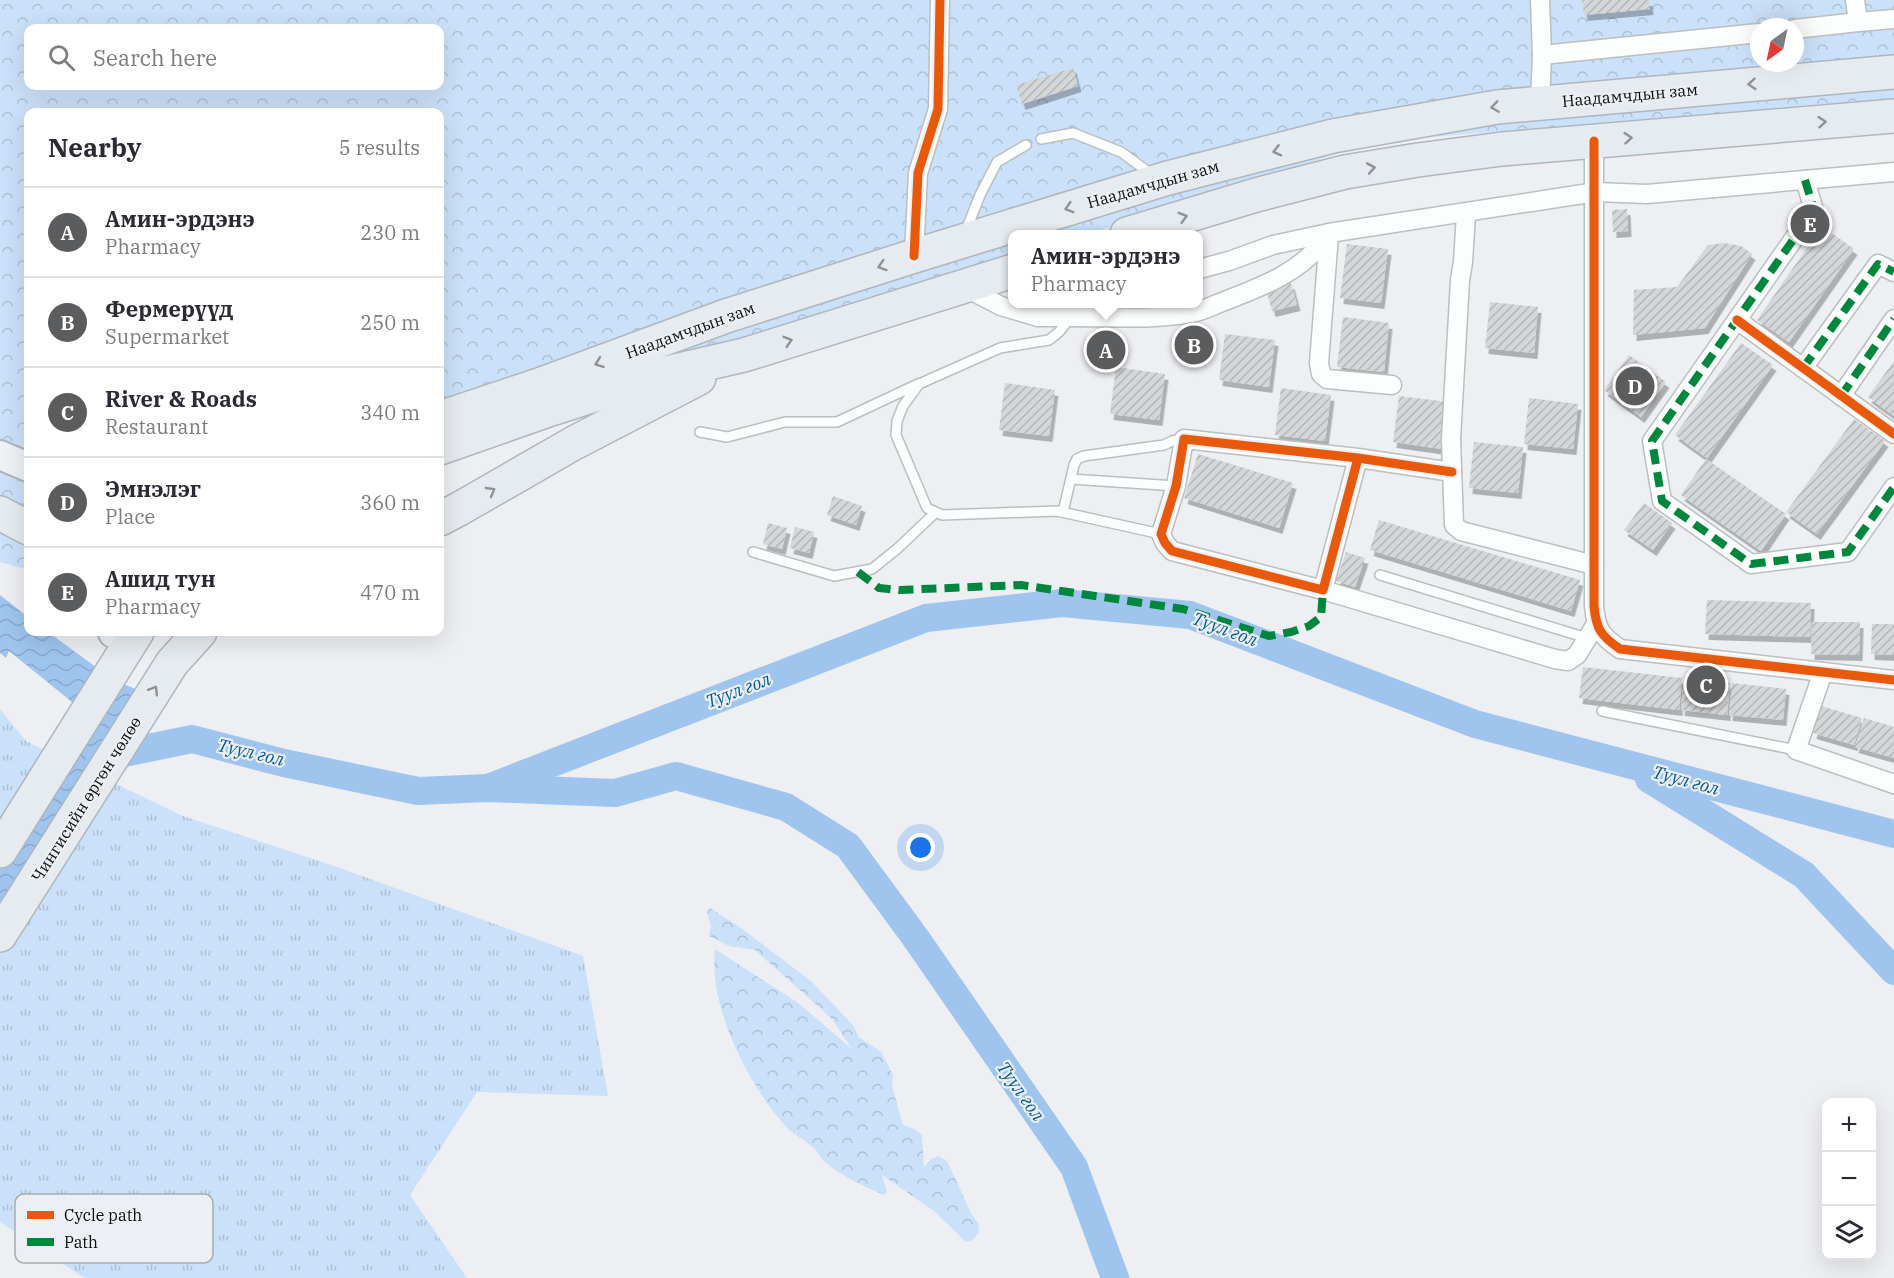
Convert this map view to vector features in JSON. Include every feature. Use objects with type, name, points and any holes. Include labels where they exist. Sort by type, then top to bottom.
[{"type":"highway","name":"Наадамчдын зам","points":[[444,417],[542,384],[726,316],[961,241],[1161,180],[1334,136],[1497,107],[1894,72]]},
{"type":"highway","points":[[1140,230],[1256,195],[1345,172],[1418,160],[1502,149],[1894,116]]},
{"type":"highway","name":"Наадамчдын зам","points":[[444,447],[653,376],[744,355],[1008,274]]},
{"type":"highway","points":[[444,517],[574,443],[744,355]]},
{"type":"highway","points":[[444,439],[550,409]]},
{"type":"highway","points":[[0,513],[24,526]]},
{"type":"highway","points":[[0,813],[120,636]]},
{"type":"highway","points":[[0,851],[120,636]]},
{"type":"highway","name":"Чингисийн өргөн чөлөө","points":[[0,935],[172,663],[196,636]]},
{"type":"main road","points":[[0,453],[24,456]]},
{"type":"main road","points":[[0,453],[24,465]]},
{"type":"street","points":[[914,256],[918,173],[938,110],[940,0]]},
{"type":"street","points":[[1540,0],[1542,55],[1540,103]]},
{"type":"street","points":[[1856,0],[1858,22]]},
{"type":"street","points":[[1804,28],[1894,19]]},
{"type":"street","points":[[1542,55],[1750,34]]},
{"type":"street","points":[[1452,472],[1358,458],[1184,439],[1176,486],[1161,534],[1165,543],[1172,550],[1323,590],[1555,659],[1568,661],[1577,655],[1592,631],[1596,192],[1594,141]]},
{"type":"street","points":[[1203,268],[1229,261],[1273,244],[1397,222],[1466,214],[1596,192],[1647,194],[1894,172]]},
{"type":"street","points":[[1805,180],[1814,210],[1652,441],[1662,501],[1750,564],[1848,552],[1894,487]]},
{"type":"street","points":[[1466,214],[1451,439],[1454,525],[1461,531],[1594,565]]},
{"type":"street","points":[[964,287],[1001,306],[1038,317],[1140,317],[1192,313],[1262,288],[1308,260],[1329,234]]},
{"type":"street","points":[[1329,234],[1319,363],[1321,374],[1328,379],[1392,385]]},
{"type":"street","points":[[1803,368],[1878,264],[1894,272]]},
{"type":"street","points":[[1071,317],[1085,308]]},
{"type":"street","points":[[1841,396],[1894,319]]},
{"type":"street","points":[[1737,320],[1894,434]]},
{"type":"street","points":[[1323,590],[1358,458]]},
{"type":"street","points":[[1592,631],[1620,649],[1894,680]]},
{"type":"street","points":[[1823,672],[1796,750],[1894,784]]},
{"type":"lane","points":[[1041,139],[1073,133],[1121,152],[1161,180]]},
{"type":"lane","points":[[961,241],[997,162],[1026,145]]},
{"type":"lane","points":[[700,432],[727,437],[785,422],[837,422],[1000,348],[1049,340],[1071,317]]},
{"type":"lane","points":[[919,384],[903,406],[897,421],[896,435],[927,508],[934,513],[942,515],[1063,512],[1161,534]]},
{"type":"lane","points":[[1063,512],[1077,459],[1084,456],[1164,445],[1184,439]]},
{"type":"lane","points":[[1071,479],[1176,486]]},
{"type":"lane","points":[[753,552],[834,576],[872,570],[934,513]]},
{"type":"lane","points":[[1380,575],[1592,631]]},
{"type":"lane","points":[[1602,711],[1796,750]]},
{"type":"green space","points":[[0,0],[1894,0],[1894,98],[1373,142],[1100,230],[1008,230],[1008,261],[444,443],[444,108],[24,108],[24,569],[0,562]]},
{"type":"green space","points":[[0,709],[26,741],[183,816],[337,867],[583,956],[608,1096],[477,1092],[410,1195],[467,1278],[84,1278],[62,1263],[213,1263],[213,1194],[15,1194],[15,1232],[0,1222]]},
{"type":"green space","points":[[710,908],[741,928],[811,981],[853,1025],[859,1037],[881,1052],[893,1075],[892,1086],[903,1125],[915,1129],[922,1135],[924,1167],[931,1159],[938,1156],[947,1161],[978,1223],[979,1232],[973,1240],[966,1242],[934,1211],[882,1175],[887,1192],[884,1195],[838,1171],[823,1160],[813,1147],[787,1128],[773,1111],[746,1068],[725,1020],[718,996],[715,949],[797,1002],[852,1049],[832,1019],[755,950],[729,946],[709,936],[711,926],[707,912]]},
{"type":"water","points":[[0,595],[24,614],[24,636],[53,636],[115,681],[136,689],[0,902],[0,850],[88,715],[9,651],[6,658],[0,653]]},
{"type":"building","points":[[1582,0],[1649,0],[1650,9],[1584,15]]},
{"type":"building","points":[[1073,68],[1078,86],[1022,104],[1016,85]]},
{"type":"building","points":[[1627,209],[1628,231],[1613,232],[1612,210]]},
{"type":"building","points":[[1822,226],[1854,249],[1789,342],[1757,320]]},
{"type":"building","points":[[1725,243],[1741,246],[1752,254],[1705,328],[1633,335],[1634,290],[1677,287],[1708,245]]},
{"type":"building","points":[[1347,244],[1388,249],[1381,303],[1340,298]]},
{"type":"building","points":[[1291,283],[1297,305],[1272,311],[1266,289]]},
{"type":"building","points":[[1490,302],[1538,307],[1534,353],[1485,348]]},
{"type":"building","points":[[1343,317],[1389,323],[1384,372],[1337,367]]},
{"type":"building","points":[[1225,334],[1275,340],[1269,387],[1219,380]]},
{"type":"building","points":[[1741,343],[1773,365],[1707,458],[1675,435]]},
{"type":"building","points":[[1629,355],[1666,382],[1641,417],[1604,390]]},
{"type":"building","points":[[1894,361],[1894,416],[1868,397]]},
{"type":"building","points":[[1116,367],[1165,374],[1159,420],[1110,414]]},
{"type":"building","points":[[1005,383],[1055,390],[1049,436],[999,430]]},
{"type":"building","points":[[1281,388],[1331,395],[1325,441],[1275,435]]},
{"type":"building","points":[[1399,396],[1448,402],[1442,449],[1393,442]]},
{"type":"building","points":[[1529,398],[1578,404],[1573,449],[1524,444]]},
{"type":"building","points":[[1854,419],[1885,441],[1817,534],[1786,512]]},
{"type":"building","points":[[1474,442],[1523,447],[1518,493],[1469,488]]},
{"type":"building","points":[[1198,454],[1293,483],[1279,528],[1184,498]]},
{"type":"building","points":[[1706,459],[1786,514],[1761,551],[1681,495]]},
{"type":"building","points":[[833,496],[862,506],[856,525],[827,515]]},
{"type":"building","points":[[1644,503],[1672,523],[1653,550],[1624,530]]},
{"type":"building","points":[[1379,520],[1580,580],[1571,611],[1370,550]]},
{"type":"building","points":[[768,523],[787,528],[782,549],[763,544]]},
{"type":"building","points":[[795,527],[814,532],[809,553],[790,548]]},
{"type":"building","points":[[1346,552],[1365,558],[1355,587],[1336,581]]},
{"type":"building","points":[[1707,600],[1811,603],[1810,637],[1705,634]]},
{"type":"building","points":[[1812,622],[1860,622],[1859,655],[1811,654]]},
{"type":"building","points":[[1872,624],[1894,624],[1894,655],[1871,654]]},
{"type":"building","points":[[1583,667],[1682,678],[1679,710],[1579,698]]},
{"type":"building","points":[[1684,678],[1730,683],[1727,715],[1681,710]]},
{"type":"building","points":[[1732,683],[1786,689],[1783,720],[1729,715]]},
{"type":"building","points":[[1821,706],[1862,718],[1854,745],[1813,733]]},
{"type":"building","points":[[1864,718],[1894,727],[1894,758],[1855,747]]},
{"type":"waterway","name":"Туул гол","points":[[488,788],[926,618],[1062,603],[1190,615],[1475,724],[1894,834]]},
{"type":"waterway","name":"Туул гол","points":[[100,758],[192,739],[284,763],[418,791],[488,788],[615,793],[676,776],[786,807],[848,846],[915,937],[1074,1167],[1115,1278]]},
{"type":"waterway","points":[[1649,779],[1804,875],[1894,971]]},
{"type":"marked path","points":[[1805,180],[1814,210],[1652,441],[1662,501],[1751,564],[1848,552],[1894,487]]},
{"type":"marked path","points":[[1803,368],[1878,264],[1894,272]]},
{"type":"marked path","points":[[1841,396],[1894,319]]},
{"type":"marked path","points":[[858,572],[879,588],[899,590],[1021,585],[1183,609],[1269,636],[1309,626],[1321,617],[1323,590]]},
{"type":"cycle path","points":[[914,256],[918,173],[938,109],[940,0]]},
{"type":"cycle path","points":[[1594,141],[1594,606],[1596,621],[1601,631],[1620,649],[1894,680]]},
{"type":"cycle path","points":[[1737,320],[1894,434]]},
{"type":"cycle path","points":[[1358,458],[1323,590],[1172,551],[1161,534],[1176,486],[1184,439],[1358,458],[1452,472]]},
{"type":"place","name":"Ашид тун","points":[[1810,224]]},
{"type":"place","name":"Фермерүүд","points":[[1194,345]]},
{"type":"place","name":"Амин-эрдэнэ","points":[[1106,350]]},
{"type":"place","name":"Эмнэлэг","points":[[1635,386]]},
{"type":"place","name":"River & Roads","points":[[1706,685]]}]
